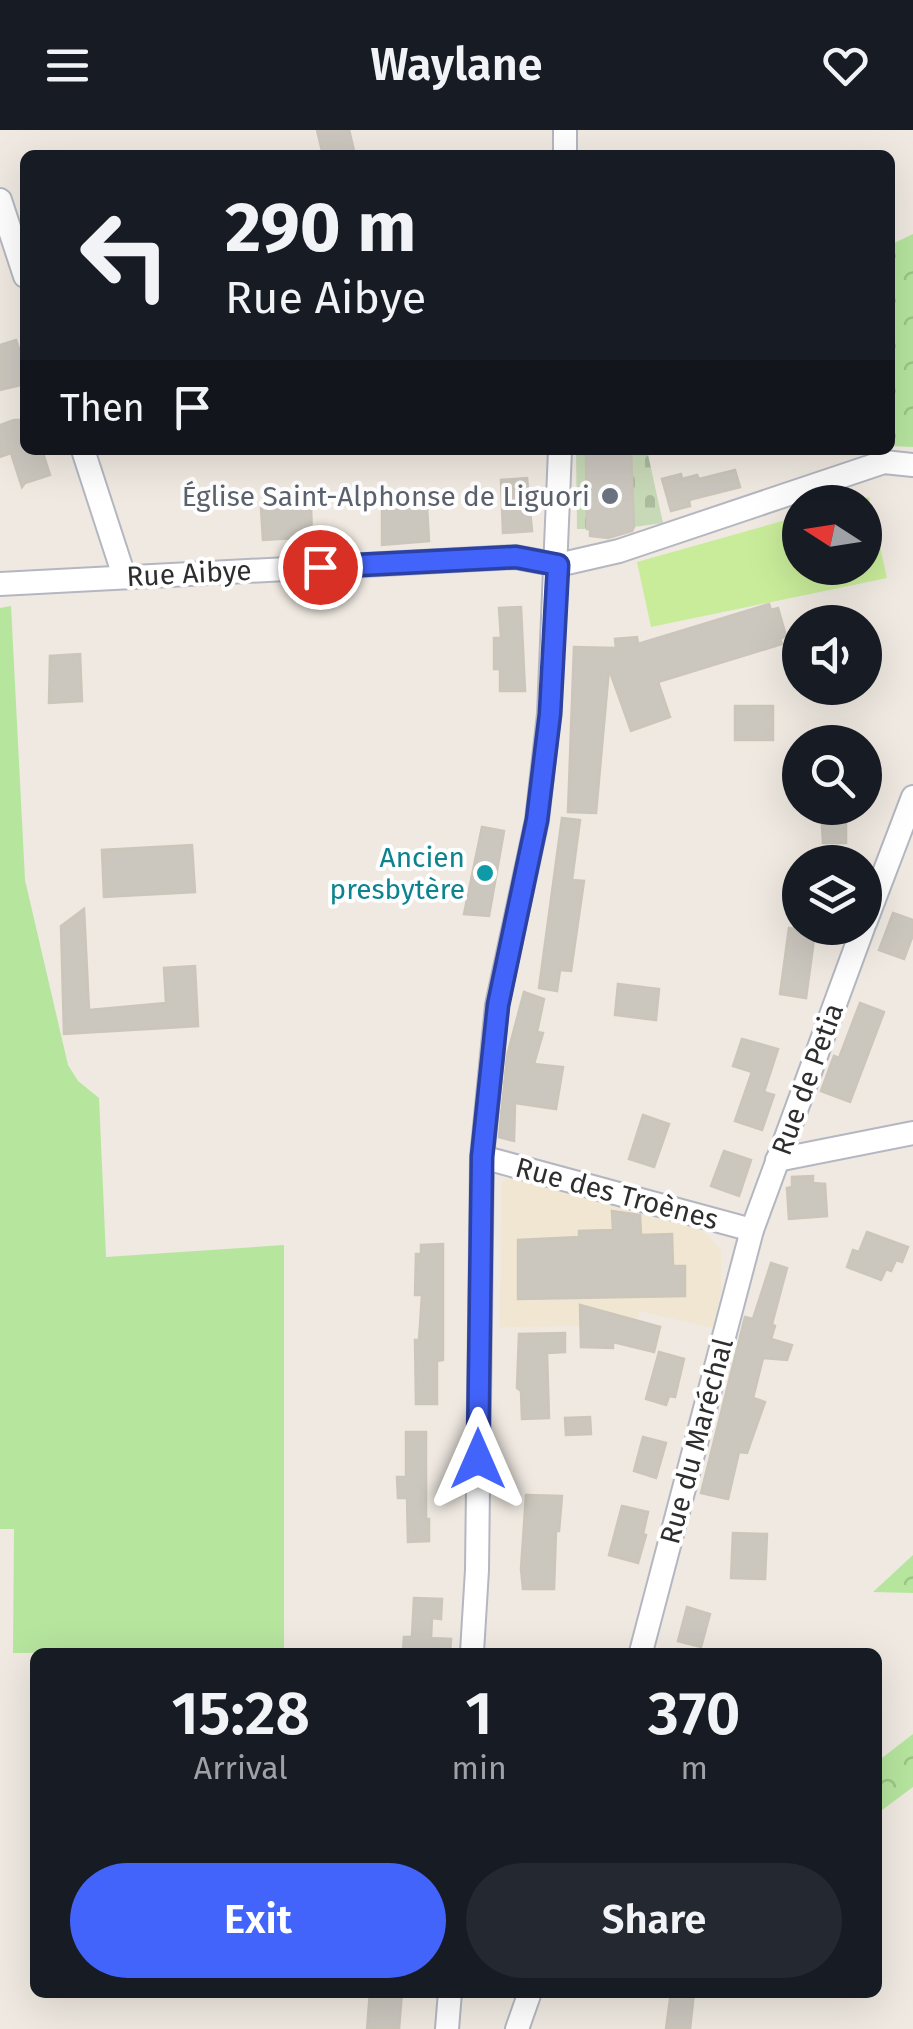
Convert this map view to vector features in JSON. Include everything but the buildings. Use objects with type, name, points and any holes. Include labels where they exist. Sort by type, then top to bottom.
[{"type":"street","points":[[0,200],[20,261]]},
{"type":"street","points":[[84,455],[124,576]]},
{"type":"street","points":[[472,1648],[477,1570],[482,1157],[498,1005],[537,820],[550,714],[560,455]]},
{"type":"street","points":[[558,565],[619,551],[884,462],[913,465]]},
{"type":"street","name":"Rue Aibye","points":[[0,584],[516,557],[558,565]]},
{"type":"street","name":"Rue de Petia","points":[[882,878],[913,797]]},
{"type":"street","name":"Rue de Petia","points":[[752,1230],[857,945]]},
{"type":"street","points":[[777,1160],[913,1132]]},
{"type":"street","name":"Rue des Troènes","points":[[482,1157],[752,1230]]},
{"type":"street","name":"Rue du Maréchal","points":[[642,1648],[752,1230]]},
{"type":"street","points":[[447,2029],[450,1998]]},
{"type":"street","points":[[518,2029],[528,1998]]},
{"type":"shaded area","points":[[514,1175],[676,1219],[703,1231],[721,1250],[721,1291],[713,1328],[640,1311],[635,1325],[500,1327],[502,1182]]},
{"type":"green space","points":[[913,234],[913,447],[895,446],[895,243]]},
{"type":"green space","points":[[576,455],[586,455],[587,529],[577,529]]},
{"type":"green space","points":[[631,455],[648,455],[663,523],[634,527]]},
{"type":"green space","points":[[782,521],[782,585],[853,585],[651,627],[637,562]]},
{"type":"green space","points":[[11,606],[25,880],[68,1065],[78,1081],[99,1098],[106,1257],[284,1245],[284,1648],[30,1648],[30,1653],[13,1653],[14,1529],[0,1529],[0,608]]},
{"type":"green space","points":[[913,1555],[913,1593],[873,1592]]},
{"type":"green space","points":[[913,1734],[913,1787],[882,1810],[882,1758]]},
{"type":"place","name":"Église Saint-Alphonse de Liguori","points":[[610,496]]},
{"type":"place","name":"Ancien presbytère","points":[[485,873]]},
{"type":"route","points":[[320,567],[516,557],[558,565],[550,714],[537,820],[492,1040],[480,1201],[478,1459]]}]
